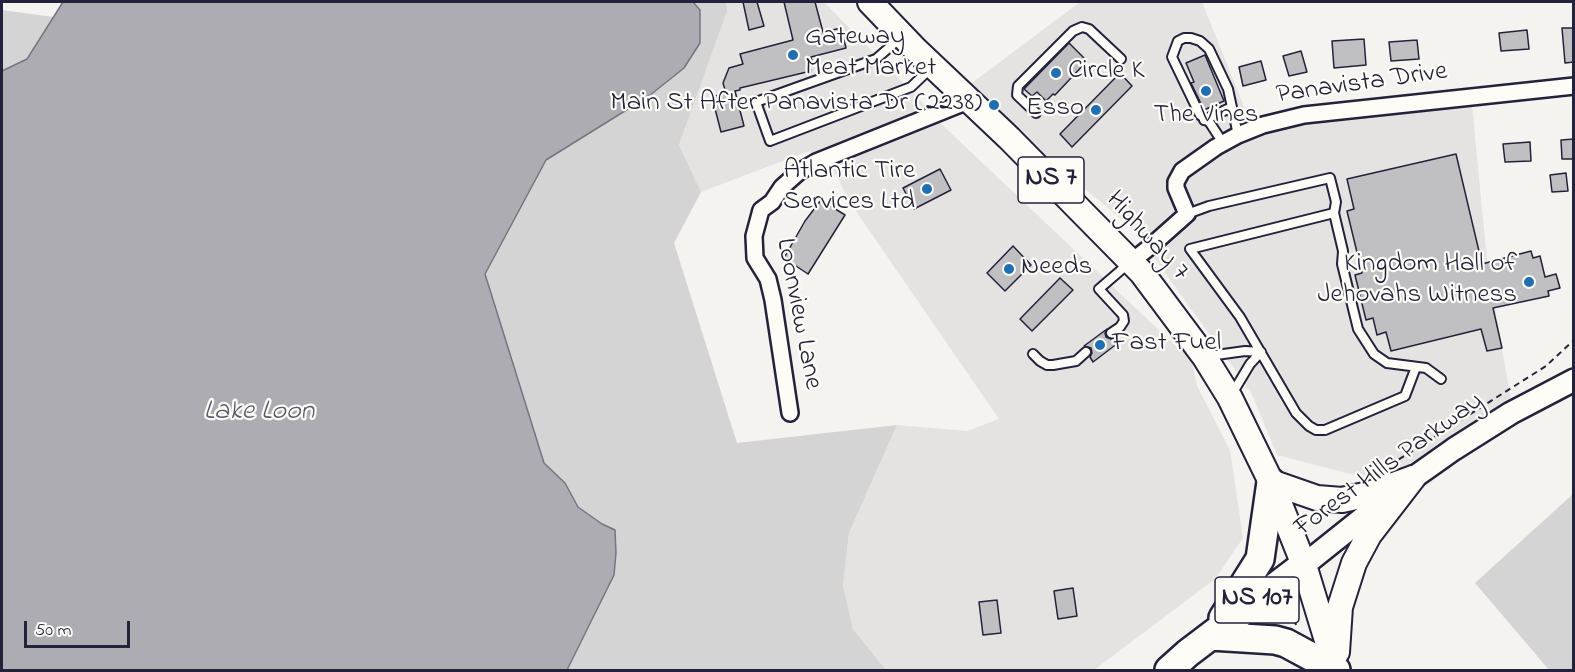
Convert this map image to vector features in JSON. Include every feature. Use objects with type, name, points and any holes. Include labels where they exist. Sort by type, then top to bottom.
[{"type":"highway","points":[[1271,482],[1260,559],[1211,636],[1275,640],[1286,643],[1336,670]]},
{"type":"highway","name":"NS 107","points":[[1168,670],[1304,565]]},
{"type":"main road","name":"Highway 7","points":[[870,2],[968,101],[1009,138],[1131,262],[1164,300],[1204,356],[1230,398],[1271,482],[1304,565]]},
{"type":"main road","name":"Forest Hills Parkway","points":[[1304,565],[1413,478],[1511,413],[1574,380]]},
{"type":"main road","points":[[1271,482],[1317,498],[1342,500],[1369,494],[1413,478]]},
{"type":"main road","points":[[1336,670],[1340,607],[1354,563],[1369,535],[1413,478]]},
{"type":"main road","name":"NS 7","points":[[1304,565],[1336,670]]},
{"type":"street","name":"Panavista Drive","points":[[1187,214],[1177,193],[1176,182],[1179,176],[1186,168],[1223,143],[1263,125],[1304,115],[1574,86]]},
{"type":"street","name":"Loonview Lane","points":[[790,414],[773,300],[768,279],[755,258],[754,236],[762,210],[800,171],[816,162],[968,101]]},
{"type":"street","points":[[1131,262],[1187,214]]},
{"type":"lane","points":[[1036,113],[1017,95],[1018,86],[1073,31],[1082,27],[1089,29],[1120,59]]},
{"type":"lane","points":[[903,36],[876,59],[756,102],[771,141],[911,87],[933,66]]},
{"type":"lane","points":[[1223,143],[1210,123],[1200,115],[1172,57],[1178,41],[1191,38],[1200,41],[1209,49],[1228,90],[1238,135]]},
{"type":"lane","points":[[1204,120],[1232,106]]},
{"type":"lane","points":[[1187,214],[1209,206],[1330,178],[1336,202],[1334,213],[1343,251],[1342,264],[1358,329],[1374,354],[1387,363],[1426,368],[1441,379]]},
{"type":"lane","points":[[1334,213],[1190,249],[1240,317],[1296,413],[1316,430],[1325,430],[1404,396],[1416,367]]},
{"type":"lane","points":[[1111,333],[1124,321],[1123,315],[1099,289],[1131,262]]},
{"type":"lane","points":[[1204,356],[1245,351],[1261,352]]},
{"type":"lane","points":[[1033,354],[1040,361],[1053,365],[1076,361],[1086,352]]},
{"type":"lane","points":[[1230,398],[1250,364],[1261,352]]},
{"type":"path","points":[[1385,468],[1546,366],[1574,340]]},
{"type":"path","points":[[1289,602],[1298,630]]},
{"type":"shaded area","points":[[693,2],[726,2],[727,11],[679,145],[701,192],[674,243],[737,443],[897,425],[849,533],[843,585],[853,629],[886,670],[567,670],[595,615],[615,530],[578,507],[565,483],[544,463],[485,274],[546,160],[649,96],[684,68],[700,10]]},
{"type":"shaded area","points":[[726,2],[824,2],[933,116],[1181,351],[1189,347],[1197,386],[1230,450],[1243,538],[1215,579],[1094,670],[886,670],[853,629],[843,585],[849,533],[897,425],[967,431],[999,419],[851,204],[834,171],[809,151],[701,192],[679,145],[726,12]]},
{"type":"shaded area","points":[[1080,2],[1202,2],[1255,134],[1277,126],[1472,105],[1487,261],[1513,412],[1416,470],[1366,478],[1277,455],[1251,392],[1140,238],[1125,222],[964,89]]},
{"type":"shaded area","points":[[2,10],[53,17],[26,59],[2,71]]},
{"type":"shaded area","points":[[1573,494],[1573,670],[1549,670],[1475,583]]},
{"type":"water","name":"Lake Loon","points":[[63,2],[693,2],[700,10],[700,43],[684,68],[649,96],[546,160],[485,274],[544,463],[565,483],[578,507],[615,530],[614,575],[567,670],[2,670],[2,71],[27,59]]},
{"type":"building","points":[[743,2],[757,2],[764,26],[749,30]]},
{"type":"building","points":[[784,2],[815,2],[823,32],[841,28],[846,48],[811,57],[813,66],[810,66],[811,71],[735,91],[744,126],[721,132],[712,97],[726,93],[723,83],[729,68],[743,64],[740,54],[793,40]]},
{"type":"building","points":[[1562,28],[1574,28],[1574,62],[1565,63]]},
{"type":"building","points":[[1527,30],[1529,49],[1501,51],[1499,33]]},
{"type":"building","points":[[1364,39],[1366,65],[1334,68],[1332,41]]},
{"type":"building","points":[[1417,40],[1419,59],[1391,61],[1389,42]]},
{"type":"building","points":[[1069,43],[1087,61],[1055,95],[1053,94],[1046,101],[1037,92],[1032,96],[1024,89]]},
{"type":"building","points":[[1301,51],[1307,72],[1289,76],[1283,56]]},
{"type":"building","points":[[1205,55],[1224,101],[1204,110],[1191,83],[1194,82],[1186,63]]},
{"type":"building","points":[[1261,61],[1266,80],[1243,86],[1239,67]]},
{"type":"building","points":[[1120,73],[1132,86],[1072,147],[1060,134]]},
{"type":"building","points":[[1574,139],[1574,159],[1562,159],[1561,140]]},
{"type":"building","points":[[1530,142],[1531,161],[1505,162],[1503,144]]},
{"type":"building","points":[[1456,154],[1482,264],[1531,251],[1533,258],[1540,256],[1545,277],[1556,274],[1560,288],[1548,291],[1549,296],[1493,308],[1502,348],[1487,351],[1481,329],[1391,351],[1386,332],[1377,335],[1373,318],[1366,320],[1355,275],[1362,273],[1347,211],[1354,209],[1347,179]]},
{"type":"building","name":"Atlantic Tire Services Ltd","points":[[940,169],[951,190],[914,209],[903,188]]},
{"type":"building","points":[[1566,173],[1568,191],[1552,192],[1550,175]]},
{"type":"building","points":[[821,200],[845,215],[808,274],[784,258],[805,221]]},
{"type":"building","name":"Needs","points":[[1013,246],[1031,265],[1005,291],[987,273]]},
{"type":"building","points":[[1060,278],[1073,290],[1032,331],[1020,319]]},
{"type":"building","name":"Fast Fuel","points":[[1107,329],[1106,337],[1114,338],[1118,343],[1093,362],[1090,357],[1091,348],[1084,346]]},
{"type":"building","points":[[1073,588],[1077,616],[1058,619],[1054,591]]},
{"type":"building","points":[[997,600],[1001,633],[983,635],[979,602]]},
{"type":"place","name":"Gateway Meat Market","points":[[793,55]]},
{"type":"place","name":"Circle K","points":[[1056,73]]},
{"type":"place","name":"The Vines","points":[[1206,91]]},
{"type":"place","name":"Main St After Panavista Dr (2238)","points":[[994,105]]},
{"type":"place","name":"Esso","points":[[1096,110]]},
{"type":"place","name":"Atlantic Tire Services Ltd","points":[[927,189]]},
{"type":"place","name":"Needs","points":[[1009,269]]},
{"type":"place","name":"Kingdom Hall of Jehovahs Witness","points":[[1529,282]]},
{"type":"place","name":"Fast Fuel","points":[[1100,345]]}]
